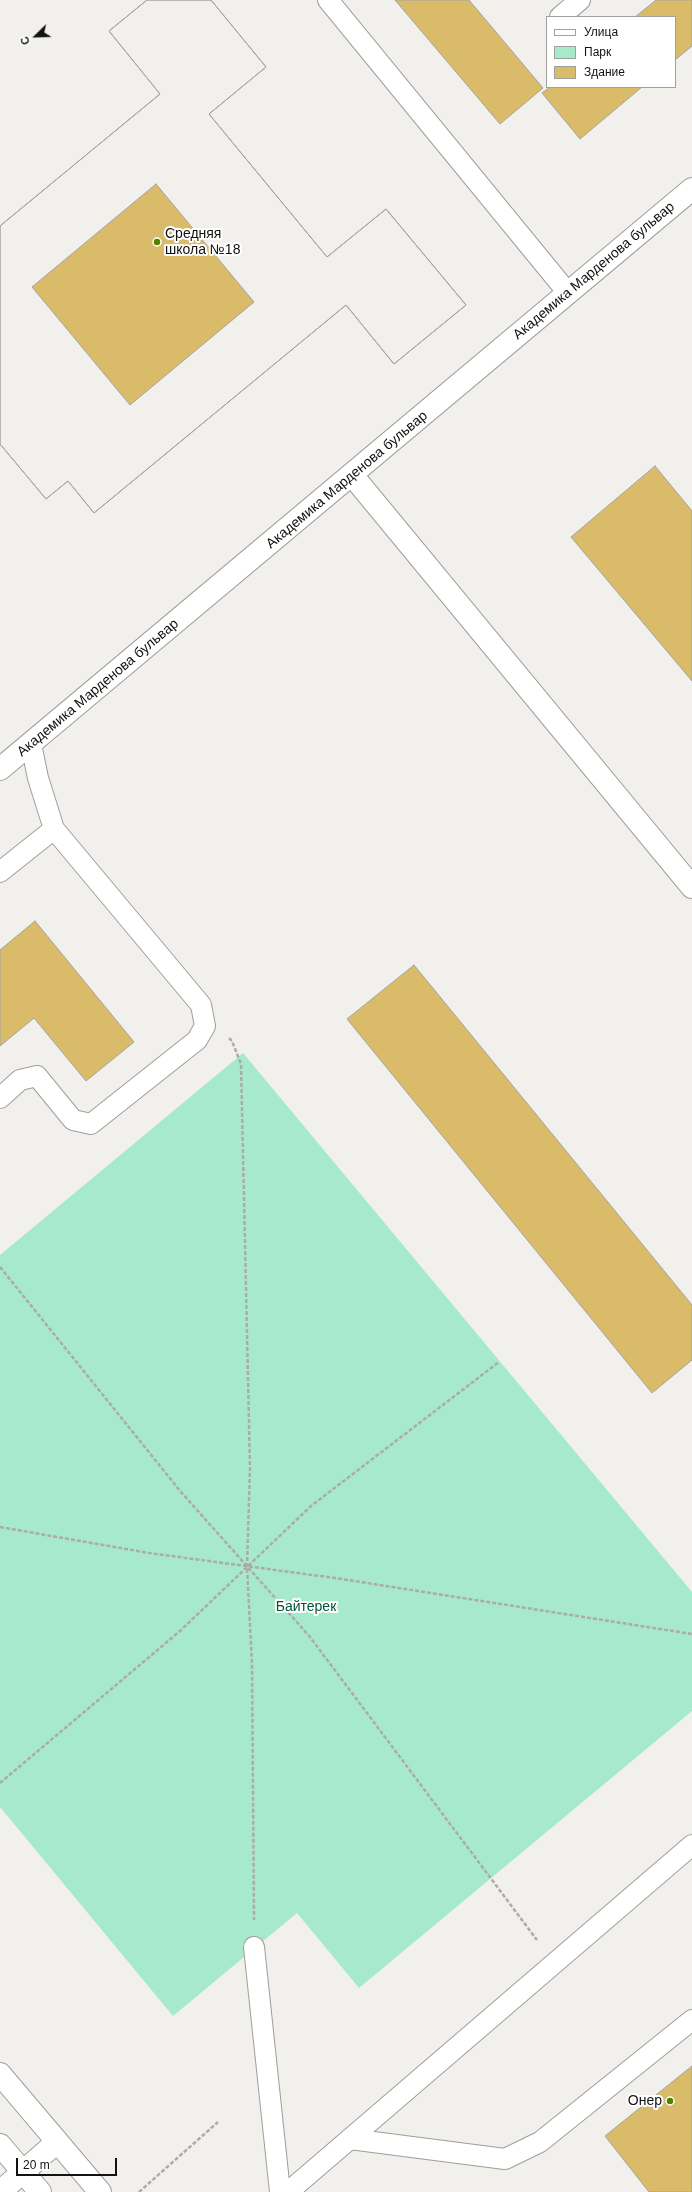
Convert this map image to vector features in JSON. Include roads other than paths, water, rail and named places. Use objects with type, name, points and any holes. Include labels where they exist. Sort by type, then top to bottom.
[{"type":"street","name":"Академика Марденова бульвар","points":[[0,770],[692,189]]},
{"type":"street","points":[[352,475],[692,888]]},
{"type":"street","points":[[0,2074],[100,2192]]},
{"type":"street","points":[[0,2192],[58,2142]]},
{"type":"street","points":[[0,2145],[40,2192]]},
{"type":"lane","points":[[328,0],[568,293]]},
{"type":"lane","points":[[561,16],[580,0]]},
{"type":"lane","points":[[0,1098],[20,1080],[37,1076],[73,1120],[91,1124],[197,1040],[205,1026],[201,1005],[54,829],[38,778],[31,744]]},
{"type":"lane","points":[[0,872],[54,829]]},
{"type":"lane","points":[[288,2192],[692,1845]]},
{"type":"lane","points":[[254,1947],[280,2192]]},
{"type":"lane","points":[[350,2139],[505,2159],[540,2142],[692,2020]]},
{"type":"place","name":"Средняя школа №18","points":[[157,242]]},
{"type":"place","name":"Онер","points":[[670,2101]]},
{"type":"park label","name":"Байтерек","points":[[306,1607]]}]
